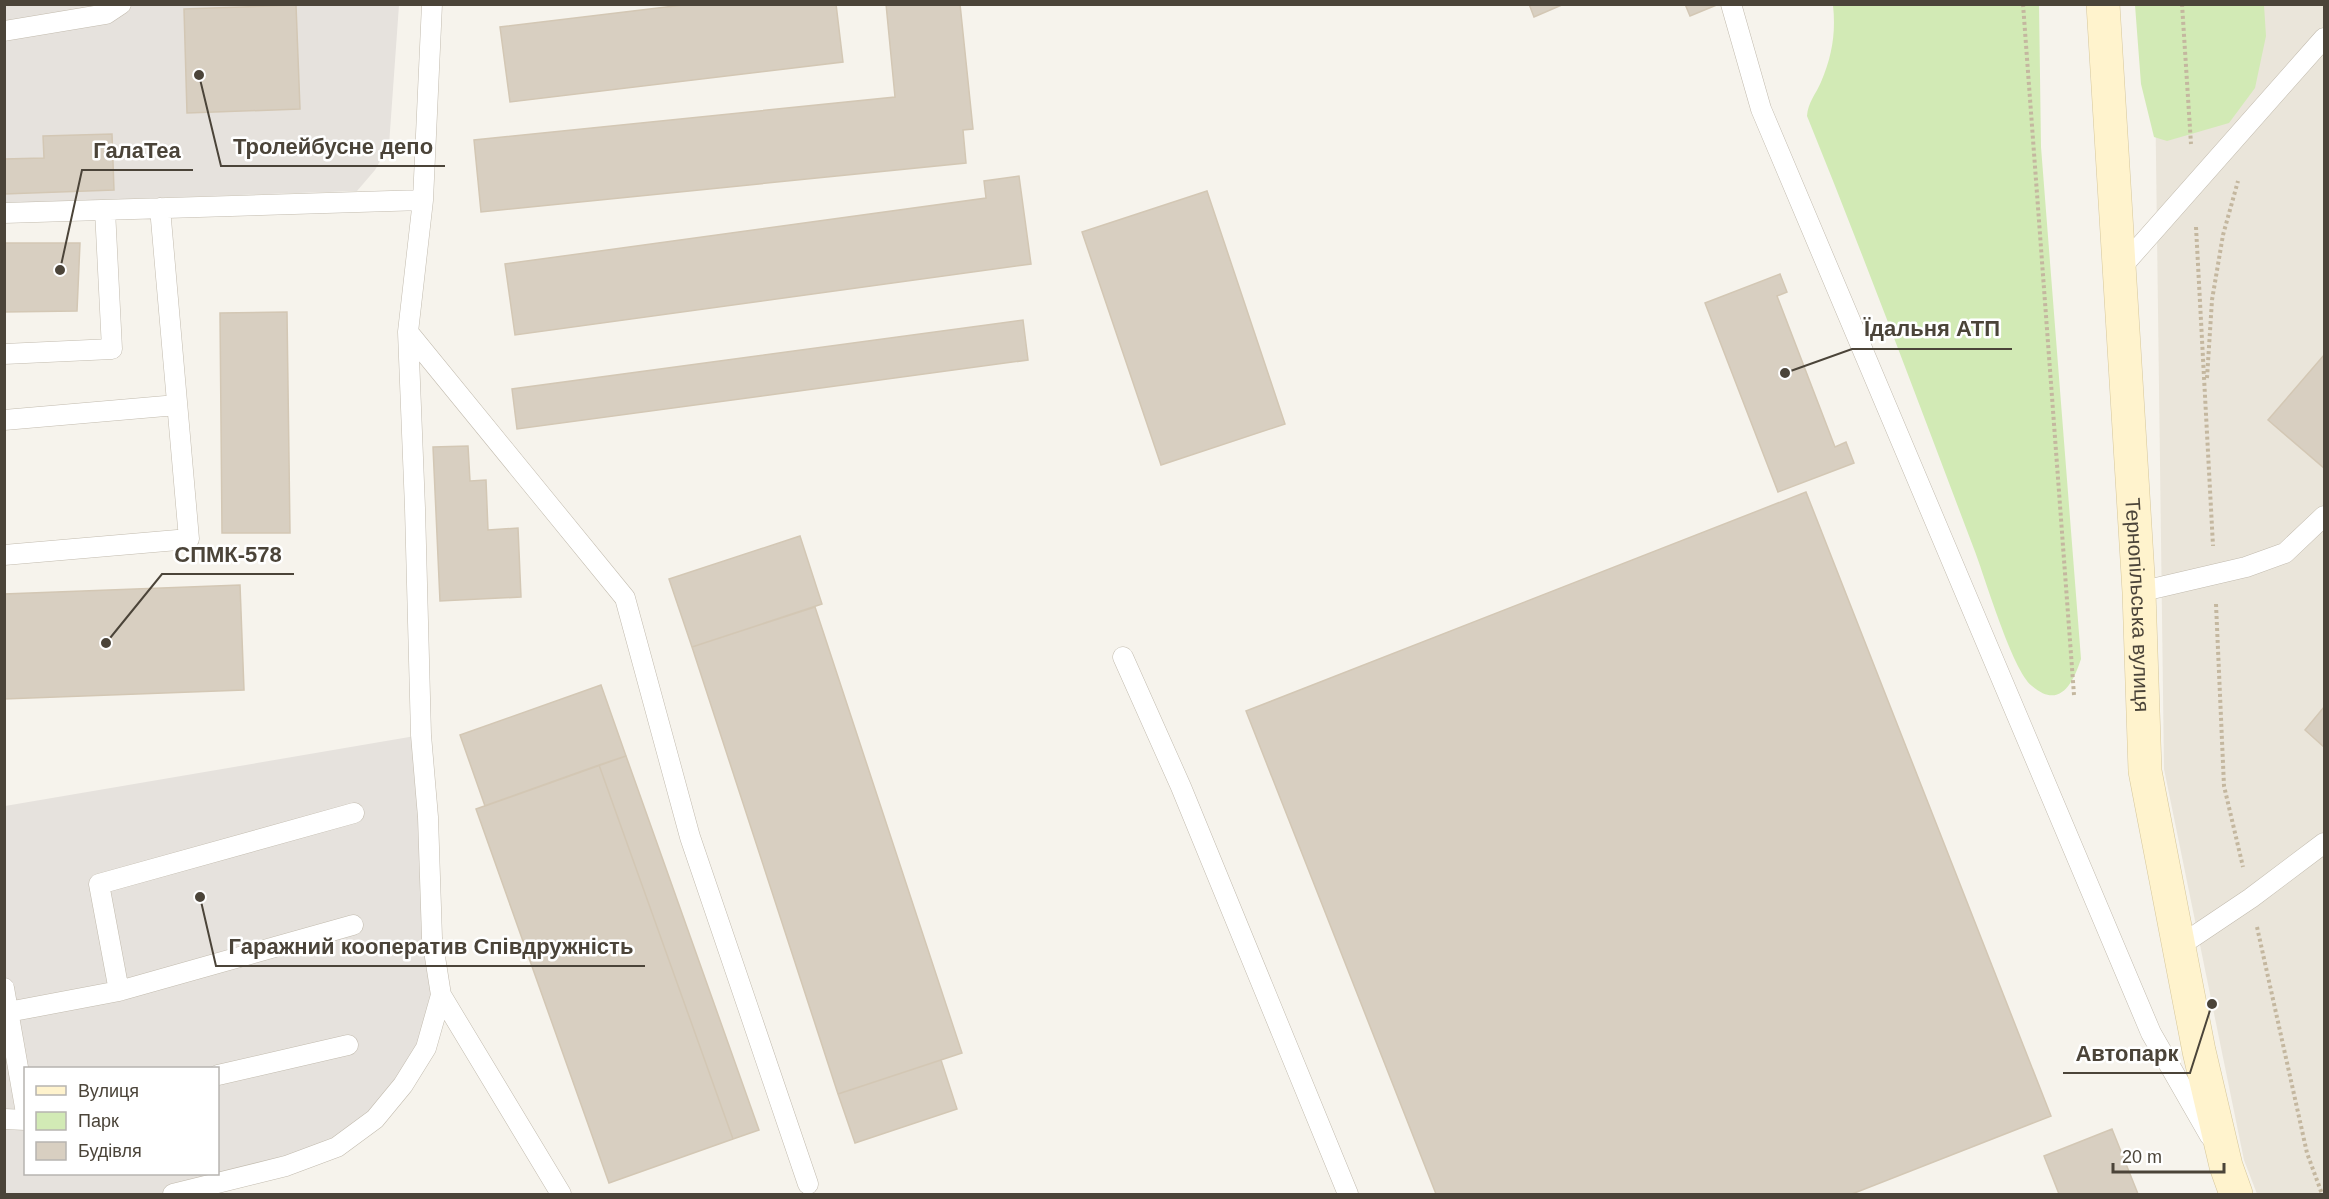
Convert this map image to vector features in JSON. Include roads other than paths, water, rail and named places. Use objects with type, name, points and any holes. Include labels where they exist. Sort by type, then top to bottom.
[{"type":"main road","name":"Тернопільська вулиця","points":[[2103,4],[2139,592],[2145,771],[2199,1051],[2231,1180]]},
{"type":"lane","points":[[4,31],[106,14],[121,4]]},
{"type":"lane","points":[[432,4],[423,200],[408,332],[416,508],[421,735],[428,817],[432,938],[441,995],[561,1194]]},
{"type":"lane","points":[[1731,4],[1761,109],[2151,1033],[2231,1180]]},
{"type":"lane","points":[[2119,270],[2325,38]]},
{"type":"lane","points":[[4,213],[423,200]]},
{"type":"lane","points":[[4,555],[189,539],[160,208]]},
{"type":"lane","points":[[4,354],[112,349],[105,210]]},
{"type":"lane","points":[[408,332],[625,598],[690,837],[808,1184]]},
{"type":"lane","points":[[4,420],[177,405]]},
{"type":"lane","points":[[2139,592],[2246,567],[2285,553],[2325,516]]},
{"type":"lane","points":[[1124,657],[1181,787],[1348,1194]]},
{"type":"lane","points":[[119,991],[99,884],[354,813]]},
{"type":"lane","points":[[2178,947],[2251,898],[2325,843]]},
{"type":"lane","points":[[8,1012],[119,991],[352,925]]},
{"type":"lane","points":[[4,988],[24,1102]]},
{"type":"lane","points":[[173,1194],[286,1166],[337,1147],[375,1119],[403,1085],[426,1048],[441,995]]},
{"type":"lane","points":[[219,1075],[348,1045]]},
{"type":"lane","points":[[4,1119],[24,1120]]},
{"type":"place","name":"Тролейбусне депо","points":[[199,75]]},
{"type":"place","name":"ГалаТеа","points":[[60,270]]},
{"type":"place","name":"Їдальня АТП","points":[[1785,373]]},
{"type":"place","name":"СПМК-578","points":[[106,643]]},
{"type":"place","name":"Гаражний кооператив Співдружність","points":[[200,897]]},
{"type":"place","name":"Автопарк","points":[[2212,1004]]}]
